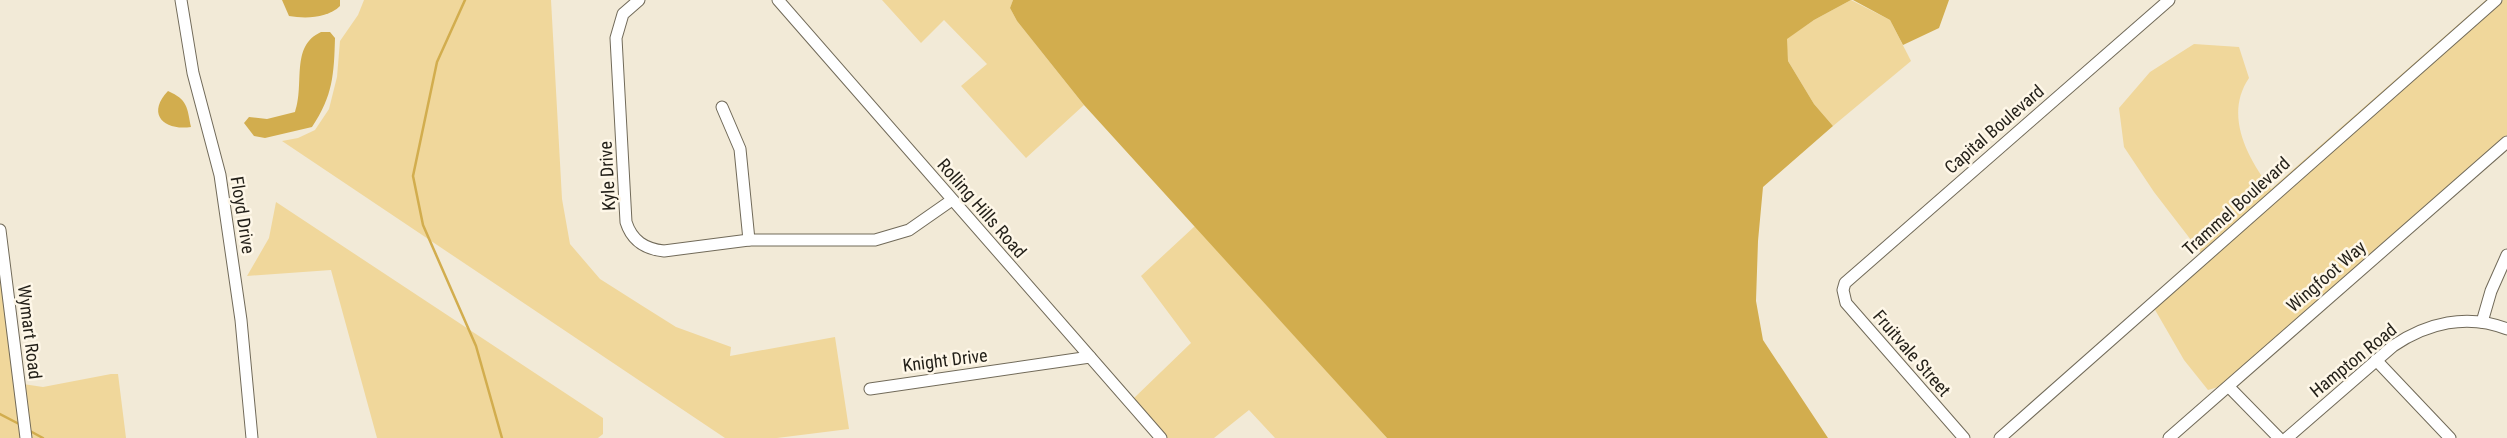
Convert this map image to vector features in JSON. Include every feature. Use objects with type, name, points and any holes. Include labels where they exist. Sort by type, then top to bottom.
[{"type":"street","name":"Floyd Drive","points":[[181,0],[193,73],[214,150],[221,185],[240,320],[252,438]]},
{"type":"street","name":"Kyle Drive","points":[[639,0],[623,14],[616,38],[629,230],[639,243],[654,250],[664,251],[749,240],[862,241],[882,239],[914,227],[952,200]]},
{"type":"street","name":"Rolling Hills Road","points":[[778,0],[1161,438]]},
{"type":"street","name":"Capital Boulevard","points":[[1844,286],[1849,278],[2169,0]]},
{"type":"street","name":"Trammel Boulevard","points":[[2000,438],[2496,0]]},
{"type":"street","points":[[722,108],[740,149],[749,240]]},
{"type":"street","name":"Wingfoot Way","points":[[2169,438],[2507,142]]},
{"type":"street","name":"Wymart Road","points":[[0,230],[26,438]]},
{"type":"street","points":[[2482,322],[2491,291],[2507,255]]},
{"type":"street","name":"Fruitvale Street","points":[[1844,286],[1843,297],[1846,303],[1964,438]]},
{"type":"street","name":"Hampton Road","points":[[2287,438],[2376,360],[2407,336],[2423,329],[2452,322],[2482,322],[2507,329]]},
{"type":"street","name":"Knight Drive","points":[[870,389],[1090,357]]},
{"type":"street","points":[[2376,360],[2450,438]]},
{"type":"street","points":[[2229,387],[2279,438]]},
{"type":"shaded area","points":[[282,0],[340,0],[340,6],[323,15],[296,17],[289,16]]},
{"type":"shaded area","points":[[364,0],[551,0],[562,199],[570,244],[600,279],[676,327],[731,347],[730,356],[835,337],[849,429],[777,438],[725,438],[282,141],[298,138],[315,130],[329,109],[337,77],[340,41],[358,15]]},
{"type":"shaded area","points":[[882,0],[1013,0],[1010,8],[1017,21],[1084,105],[1026,158],[961,86],[987,64],[944,20],[921,43]]},
{"type":"shaded area","points":[[1013,0],[1851,0],[1814,20],[1787,39],[1788,61],[1814,104],[1833,126],[1763,187],[1758,241],[1756,301],[1763,340],[1828,438],[1387,438],[1084,105],[1017,21],[1010,8]]},
{"type":"shaded area","points":[[1851,0],[1890,20],[1911,61],[1833,126],[1814,104],[1788,61],[1786,39],[1814,20]]},
{"type":"shaded area","points":[[1853,0],[1949,0],[1939,28],[1903,45],[1890,20]]},
{"type":"shaded area","points":[[2488,0],[2201,253],[2154,192],[2124,147],[2119,108],[2150,72],[2194,44],[2239,47],[2249,78],[2242,92],[2239,106],[2239,121],[2242,135],[2247,150],[2271,189]]},
{"type":"shaded area","points":[[2503,0],[2507,0],[2507,135],[2222,386],[2208,390],[2184,360],[2154,308]]},
{"type":"shaded area","points":[[321,32],[330,32],[335,38],[333,74],[328,95],[312,127],[265,138],[254,136],[244,123],[249,117],[267,119],[295,112],[298,101],[300,67],[305,46],[311,38]]},
{"type":"shaded area","points":[[168,91],[175,94],[186,105],[191,127],[181,128],[173,126],[161,119],[158,114],[159,107]]},
{"type":"shaded area","points":[[276,202],[603,418],[603,434],[598,438],[377,438],[331,270],[247,276],[269,238]]},
{"type":"shaded area","points":[[1195,226],[1387,438],[1275,438],[1249,410],[1214,438],[1167,438],[1133,399],[1191,343],[1141,276]]},
{"type":"shaded area","points":[[0,270],[21,438],[0,438]]},
{"type":"shaded area","points":[[118,374],[126,438],[30,438],[23,384],[43,387]]},
{"type":"waterway","points":[[465,0],[437,62],[413,176],[423,225],[476,346],[502,438]]},
{"type":"waterway","points":[[0,414],[21,425]]},
{"type":"waterway","points":[[30,431],[43,438]]}]
